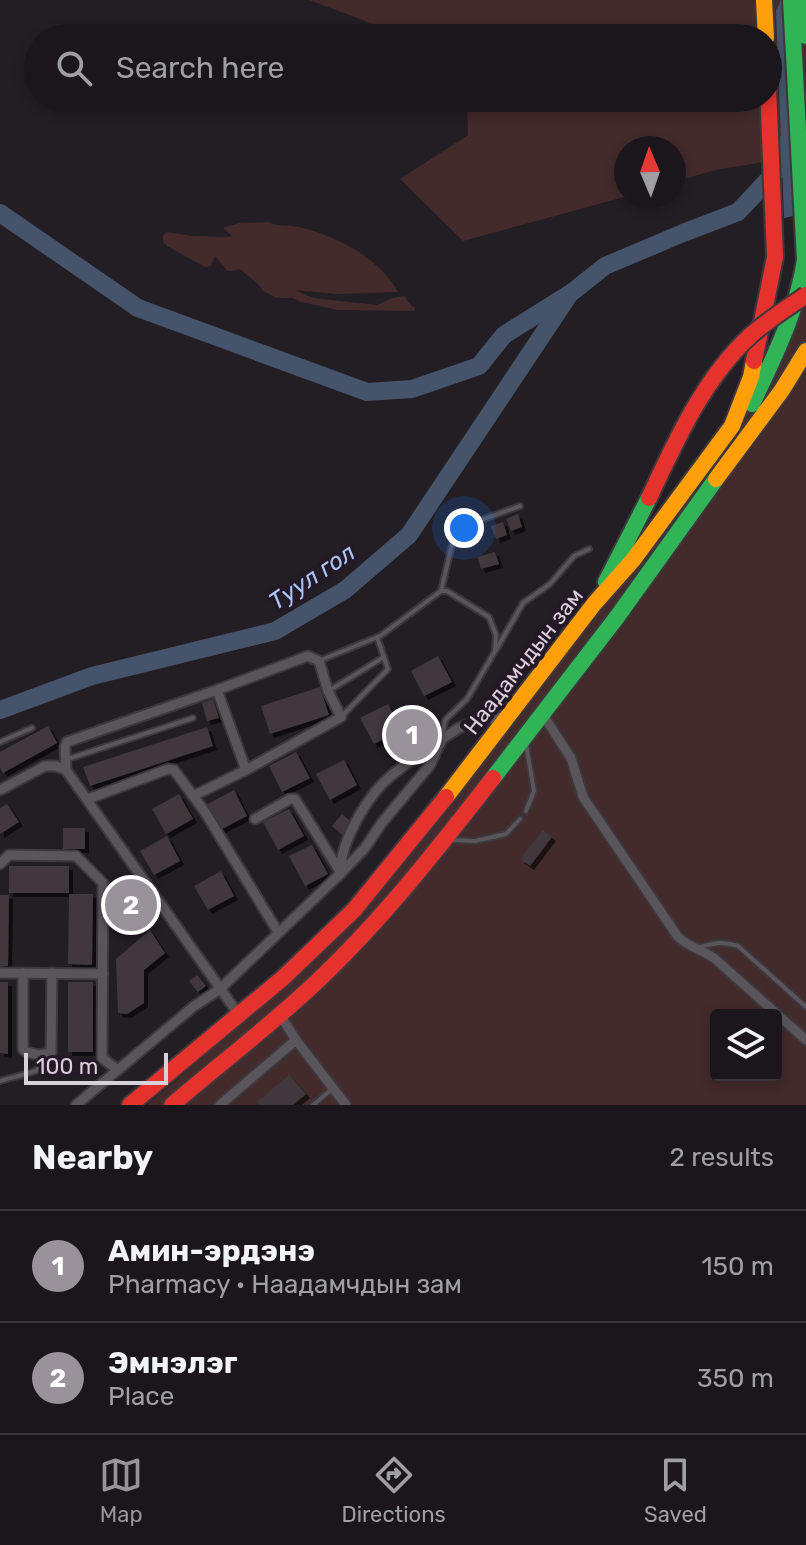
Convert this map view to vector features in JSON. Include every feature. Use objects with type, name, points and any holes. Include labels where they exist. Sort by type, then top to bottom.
[{"type":"highway","points":[[764,0],[765,24]]},
{"type":"highway","points":[[673,507],[748,413],[801,286],[805,260],[791,0]]},
{"type":"highway","points":[[804,0],[806,36]]},
{"type":"highway","name":"Наадамчдын зам","points":[[130,1105],[283,978],[354,910],[429,819],[594,604],[633,560],[732,426],[751,377],[775,257],[769,112]]},
{"type":"highway","points":[[594,604],[684,424],[718,370],[771,317],[806,295]]},
{"type":"highway","points":[[172,1105],[300,997],[373,924],[445,840],[617,617],[782,390],[806,351]]},
{"type":"street","points":[[193,796],[341,717],[328,691],[319,661],[308,656],[75,738],[65,747],[66,765],[88,799],[239,1015]]},
{"type":"street","points":[[217,690],[246,770]]},
{"type":"street","points":[[543,715],[571,758],[583,797],[678,937],[714,958],[806,1040]]},
{"type":"street","points":[[341,873],[342,853],[355,822],[382,785],[406,764],[459,728],[473,722],[507,716]]},
{"type":"street","points":[[76,1105],[193,1007],[220,989],[341,873],[365,848],[430,765],[442,739]]},
{"type":"street","points":[[0,790],[45,766],[66,765]]},
{"type":"street","points":[[88,799],[168,769],[174,770],[245,876],[278,932]]},
{"type":"street","points":[[255,819],[295,799],[341,873]]},
{"type":"street","points":[[0,864],[9,855],[76,856],[103,883],[102,1058],[118,1070]]},
{"type":"street","points":[[0,973],[103,974]]},
{"type":"street","points":[[23,973],[23,1049],[39,1055],[51,1053],[52,973]]},
{"type":"street","points":[[280,1015],[346,1105]]},
{"type":"street","points":[[220,1105],[296,1040]]},
{"type":"lane","points":[[441,591],[453,540],[470,524],[520,506]]},
{"type":"lane","points":[[442,739],[445,720],[467,699],[523,603],[550,584],[574,556],[589,549]]},
{"type":"lane","points":[[319,661],[377,637],[441,591],[447,591],[489,617],[496,635],[495,651]]},
{"type":"lane","points":[[341,717],[386,673],[388,665],[377,637]]},
{"type":"lane","points":[[328,691],[384,657]]},
{"type":"lane","points":[[66,765],[193,718]]},
{"type":"lane","points":[[0,742],[32,728]]},
{"type":"lane","points":[[524,739],[534,791],[526,811]]},
{"type":"lane","points":[[445,840],[475,841],[506,834],[520,819]]},
{"type":"lane","points":[[697,948],[725,942],[738,946],[806,1007]]},
{"type":"lane","points":[[0,1081],[30,1074],[38,1068]]},
{"type":"lane","points":[[313,1105],[333,1088]]},
{"type":"shaded area","points":[[309,0],[806,0],[806,155],[715,170],[686,178],[686,136],[614,136],[614,200],[463,241],[400,179],[468,135],[467,112],[782,112],[782,24],[373,24]]},
{"type":"shaded area","points":[[269,222],[299,227],[341,242],[380,269],[398,292],[337,294],[295,290],[313,298],[377,305],[405,296],[415,311],[338,310],[293,298],[277,298],[263,291],[240,269],[227,271],[215,256],[211,266],[205,267],[163,242],[166,232],[228,237],[232,236],[225,227]]},
{"type":"shaded area","points":[[806,284],[806,1105],[147,1105],[312,962],[402,867],[762,391]]},
{"type":"water","points":[[781,0],[806,0],[796,25],[798,215],[784,218],[780,112],[782,24],[777,24],[776,11]]},
{"type":"building","points":[[518,514],[522,527],[511,531],[506,519]]},
{"type":"building","points":[[503,522],[507,535],[496,539],[491,526]]},
{"type":"building","points":[[495,552],[499,564],[481,569],[477,557]]},
{"type":"building","points":[[438,656],[452,682],[424,696],[411,671]]},
{"type":"building","points":[[320,687],[329,715],[270,734],[261,706]]},
{"type":"building","points":[[213,699],[219,718],[207,721],[202,703]]},
{"type":"building","points":[[388,704],[401,730],[374,744],[360,718]]},
{"type":"building","points":[[48,726],[57,743],[3,773],[0,752]]},
{"type":"building","points":[[207,727],[213,746],[90,786],[83,767]]},
{"type":"building","points":[[296,752],[310,778],[282,792],[269,766]]},
{"type":"building","points":[[344,760],[357,785],[330,800],[316,774]]},
{"type":"building","points":[[234,790],[247,816],[220,830],[206,805]]},
{"type":"building","points":[[179,794],[193,819],[166,834],[152,809]]},
{"type":"building","points":[[7,804],[19,822],[0,834],[0,808]]},
{"type":"building","points":[[289,809],[304,836],[278,850],[263,822]]},
{"type":"building","points":[[342,814],[353,823],[342,835],[332,826]]},
{"type":"building","points":[[63,828],[85,828],[85,849],[63,849]]},
{"type":"building","points":[[543,830],[552,837],[530,866],[520,859]]},
{"type":"building","points":[[167,836],[180,861],[154,875],[140,851]]},
{"type":"building","points":[[312,845],[328,874],[305,886],[289,856]]},
{"type":"building","points":[[9,866],[69,866],[69,893],[9,893]]},
{"type":"building","points":[[221,871],[234,896],[208,910],[194,886]]},
{"type":"building","points":[[117,891],[145,892],[145,918],[117,918]]},
{"type":"building","points":[[69,894],[93,894],[92,965],[68,964]]},
{"type":"building","points":[[0,895],[9,895],[8,966],[0,966]]},
{"type":"building","points":[[150,930],[165,953],[144,970],[144,1003],[127,1014],[118,1013],[116,959]]},
{"type":"building","points":[[197,975],[206,986],[198,992],[189,981]]},
{"type":"building","points":[[0,982],[8,982],[8,1054],[0,1053]]},
{"type":"building","points":[[68,982],[93,982],[93,1052],[68,1052]]},
{"type":"building","points":[[289,1075],[306,1094],[293,1105],[260,1105],[257,1102]]},
{"type":"waterway","name":"Туул гол","points":[[0,213],[138,308],[367,392],[412,389],[479,366],[504,335],[571,293],[605,266],[738,212],[783,164],[785,144]]},
{"type":"waterway","name":"Туул гол","points":[[0,710],[92,676],[275,631],[345,590],[409,535],[567,298]]},
{"type":"traffic: fast","points":[[752,404],[791,316],[805,260],[791,0]]},
{"type":"traffic: fast","points":[[804,0],[806,36]]},
{"type":"traffic: fast","points":[[493,778],[617,617],[716,479]]},
{"type":"traffic: fast","points":[[606,582],[649,498]]},
{"type":"traffic: slow","points":[[764,0],[765,24]]},
{"type":"traffic: slow","points":[[716,479],[782,390],[806,351]]},
{"type":"traffic: slow","points":[[446,797],[594,604],[633,560],[732,426],[754,361]]},
{"type":"traffic: jam","points":[[754,361],[775,257],[769,112]]},
{"type":"traffic: jam","points":[[649,498],[692,412],[719,371],[751,335],[806,295]]},
{"type":"traffic: jam","points":[[172,1105],[283,1012],[352,947],[493,778]]},
{"type":"traffic: jam","points":[[130,1105],[283,978],[354,910],[446,797]]},
{"type":"place","name":"Амин-эрдэнэ","points":[[412,735]]},
{"type":"place","name":"Эмнэлэг","points":[[131,905]]}]
